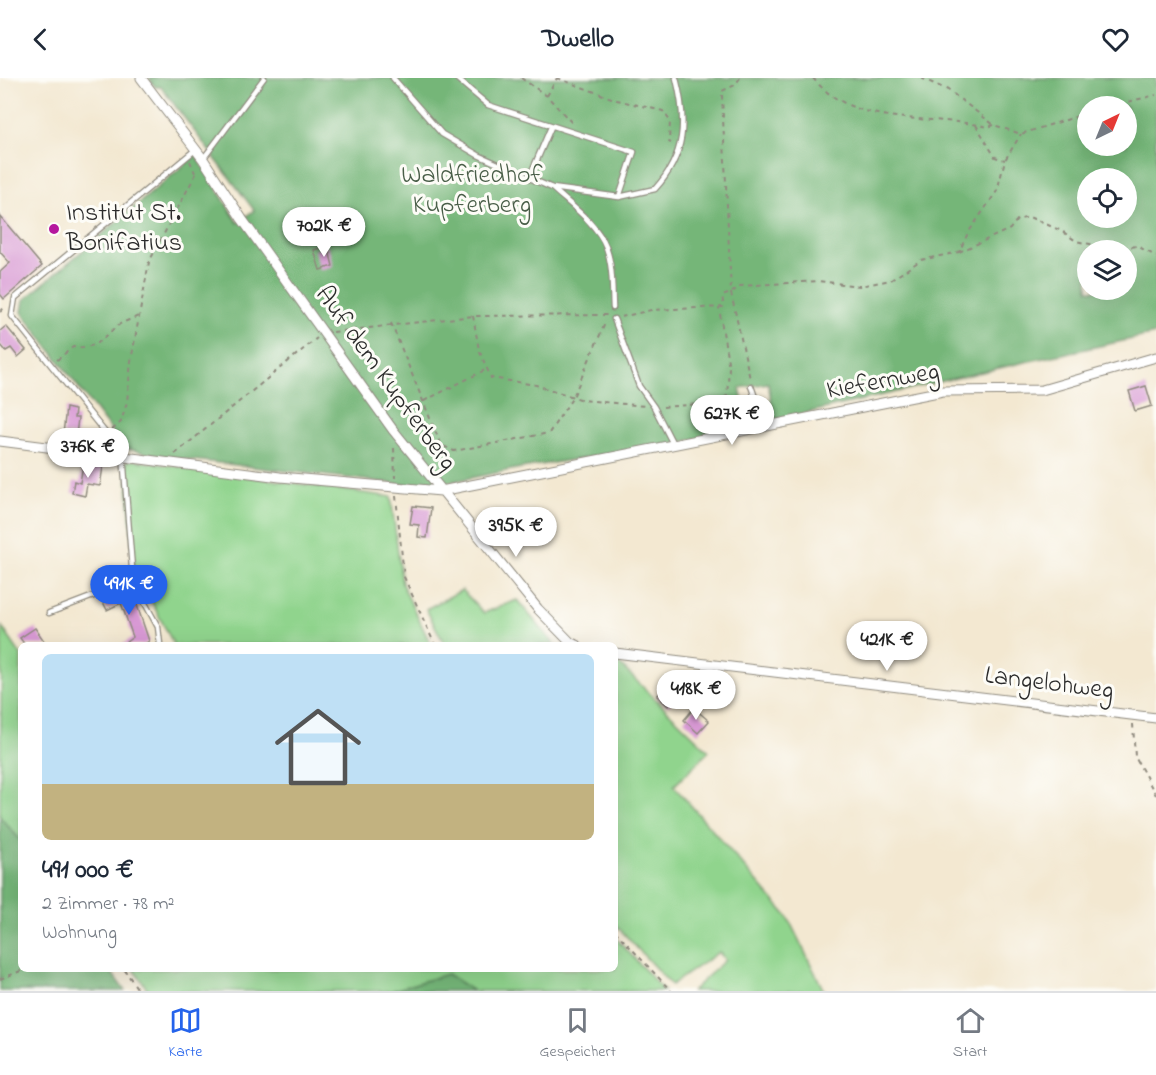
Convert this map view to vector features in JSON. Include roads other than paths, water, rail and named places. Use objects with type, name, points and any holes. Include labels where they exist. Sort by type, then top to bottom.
[{"type":"street","name":"Auf dem Kupferberg","points":[[141,78],[192,153],[202,159],[242,219],[393,430],[441,491]]},
{"type":"street","name":"Kiefernweg","points":[[441,491],[944,391],[1042,390],[1156,357]]},
{"type":"street","name":"Auf dem Kupferberg","points":[[0,441],[280,477],[441,491]]},
{"type":"street","points":[[441,491],[491,548],[538,609],[570,642]]},
{"type":"street","name":"Langelohweg","points":[[618,653],[1156,718]]},
{"type":"lane","points":[[202,159],[264,78]]},
{"type":"lane","points":[[393,78],[442,134],[478,155],[530,176],[552,188],[591,224],[606,246],[611,273],[613,308]]},
{"type":"lane","points":[[456,78],[488,105],[634,152],[619,197]]},
{"type":"lane","points":[[552,188],[619,197],[655,189],[678,158],[683,106],[676,78]]},
{"type":"lane","points":[[530,176],[551,127]]},
{"type":"lane","points":[[160,642],[158,627],[133,581],[123,455],[12,316],[15,298],[192,153]]},
{"type":"lane","points":[[614,319],[639,386],[654,407],[673,444]]},
{"type":"lane","points":[[751,386],[765,426]]},
{"type":"lane","points":[[49,613],[133,581]]},
{"type":"lane","points":[[682,700],[716,664]]},
{"type":"place","name":"Institut St. Bonifatius","points":[[54,229]]},
{"type":"park label","name":"Waldfriedhof Kupferberg","points":[[472,191]]}]
